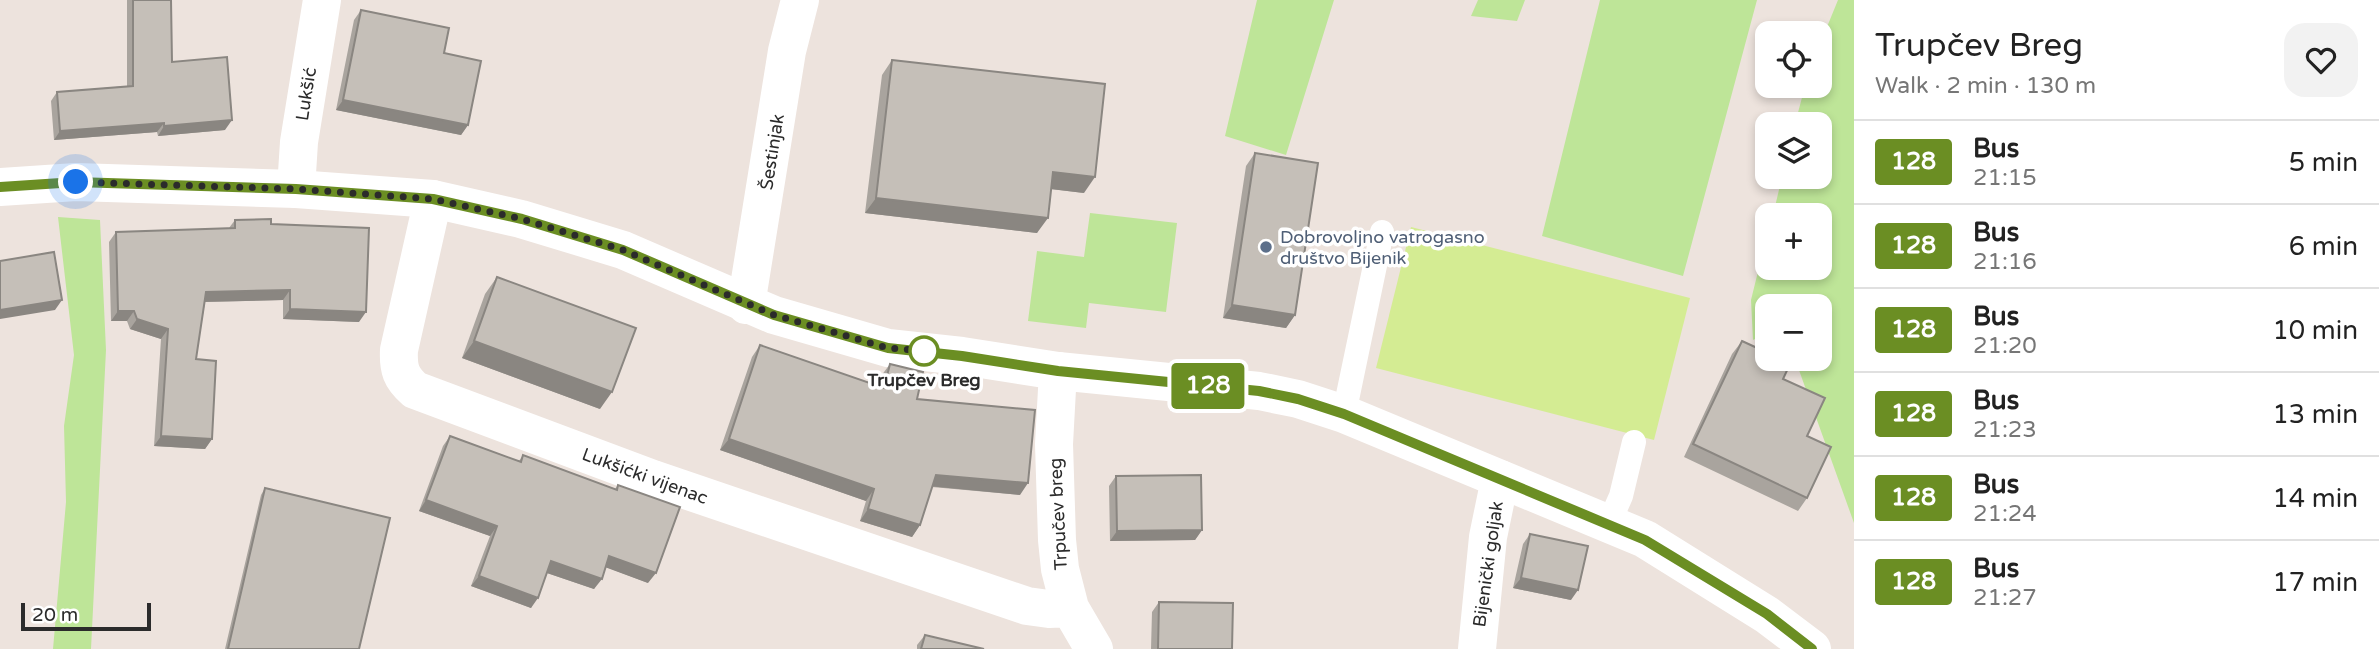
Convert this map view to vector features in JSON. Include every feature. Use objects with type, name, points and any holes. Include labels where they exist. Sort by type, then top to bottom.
[{"type":"main road","name":"Lukšić","points":[[296,189],[299,142],[322,0]]},
{"type":"main road","name":"Šestinjak","points":[[746,304],[788,51],[800,0]]},
{"type":"main road","points":[[0,187],[76,182],[296,189],[433,199],[522,219],[623,250],[774,315],[888,348],[1058,371],[1259,391],[1298,399],[1344,414],[1645,540],[1767,614],[1812,649]]},
{"type":"main road","name":"Lukšićki vijenac","points":[[433,199],[399,350],[398,365],[403,379],[415,390],[653,479],[1027,606],[1070,608]]},
{"type":"main road","name":"Trpučev breg","points":[[1058,371],[1054,444],[1060,569],[1070,608],[1094,649]]},
{"type":"main road","name":"Bijenički goljak","points":[[1477,649],[1488,537],[1500,479]]},
{"type":"lane","points":[[1344,414],[1382,232]]},
{"type":"lane","points":[[1609,523],[1621,496],[1634,442]]},
{"type":"green space","points":[[1257,0],[1334,0],[1286,155],[1225,136]]},
{"type":"green space","points":[[1478,0],[1525,0],[1517,21],[1471,16]]},
{"type":"green space","points":[[1600,0],[1757,0],[1683,276],[1542,236]]},
{"type":"green space","points":[[1838,0],[1854,0],[1854,523],[1799,371],[1832,371],[1832,294],[1755,294],[1753,340],[1751,300],[1756,280],[1832,280],[1832,203],[1776,203],[1779,189],[1832,189],[1832,112],[1798,112],[1802,98],[1832,98],[1832,21],[1829,21]]},
{"type":"green space","points":[[1090,213],[1177,223],[1166,312],[1089,303],[1086,328],[1028,321],[1037,251],[1084,257]]},
{"type":"green space","points":[[58,217],[100,220],[106,350],[91,649],[53,649],[66,502],[64,426],[74,355]]},
{"type":"green space","points":[[1411,227],[1690,298],[1654,440],[1376,368]]},
{"type":"building","points":[[133,0],[171,0],[172,62],[227,57],[232,120],[60,131],[57,92],[133,86]]},
{"type":"building","points":[[361,10],[449,28],[444,53],[481,61],[468,125],[343,100]]},
{"type":"building","points":[[892,60],[1105,84],[1095,177],[1053,172],[1048,218],[876,198]]},
{"type":"building","name":"Dobrovoljno vatrogasno društvo Bijenik","points":[[1255,153],[1318,163],[1295,315],[1232,305]]},
{"type":"building","points":[[271,219],[271,224],[369,228],[366,312],[290,309],[290,290],[206,292],[196,359],[216,361],[212,439],[161,436],[168,329],[137,319],[134,311],[118,311],[116,232],[235,228],[235,220]]},
{"type":"building","points":[[54,252],[62,300],[0,310],[0,261]]},
{"type":"building","points":[[497,277],[636,328],[612,392],[474,341]]},
{"type":"building","points":[[1742,341],[1755,347],[1755,371],[1787,371],[1783,379],[1825,398],[1807,436],[1831,447],[1807,498],[1693,444]]},
{"type":"building","points":[[760,345],[884,388],[890,364],[923,372],[917,399],[1035,410],[1028,483],[936,475],[920,525],[868,509],[874,489],[729,439]]},
{"type":"building","points":[[450,436],[521,462],[523,455],[617,490],[618,485],[680,507],[656,573],[609,556],[602,579],[551,561],[538,598],[479,576],[497,526],[426,500]]},
{"type":"building","points":[[1201,475],[1202,530],[1117,531],[1116,476]]},
{"type":"building","points":[[265,488],[390,518],[359,649],[228,649]]},
{"type":"building","points":[[1530,534],[1588,546],[1578,590],[1521,578]]},
{"type":"building","points":[[1159,602],[1233,603],[1232,649],[1158,649]]},
{"type":"building","points":[[925,635],[984,649],[921,649]]},
{"type":"bus line","name":"128","points":[[0,187],[76,182],[296,189],[433,199],[522,219],[623,250],[774,315],[888,348],[1058,371],[1259,391],[1298,399],[1344,414],[1645,540],[1767,614],[1812,649]]},
{"type":"place","name":"Dobrovoljno vatrogasno društvo Bijenik","points":[[1266,247]]},
{"type":"place","name":"Trupčev Breg","points":[[924,351]]},
{"type":"route","points":[[76,182],[296,189],[433,199],[522,219],[623,250],[774,315],[888,348],[924,351]]}]
